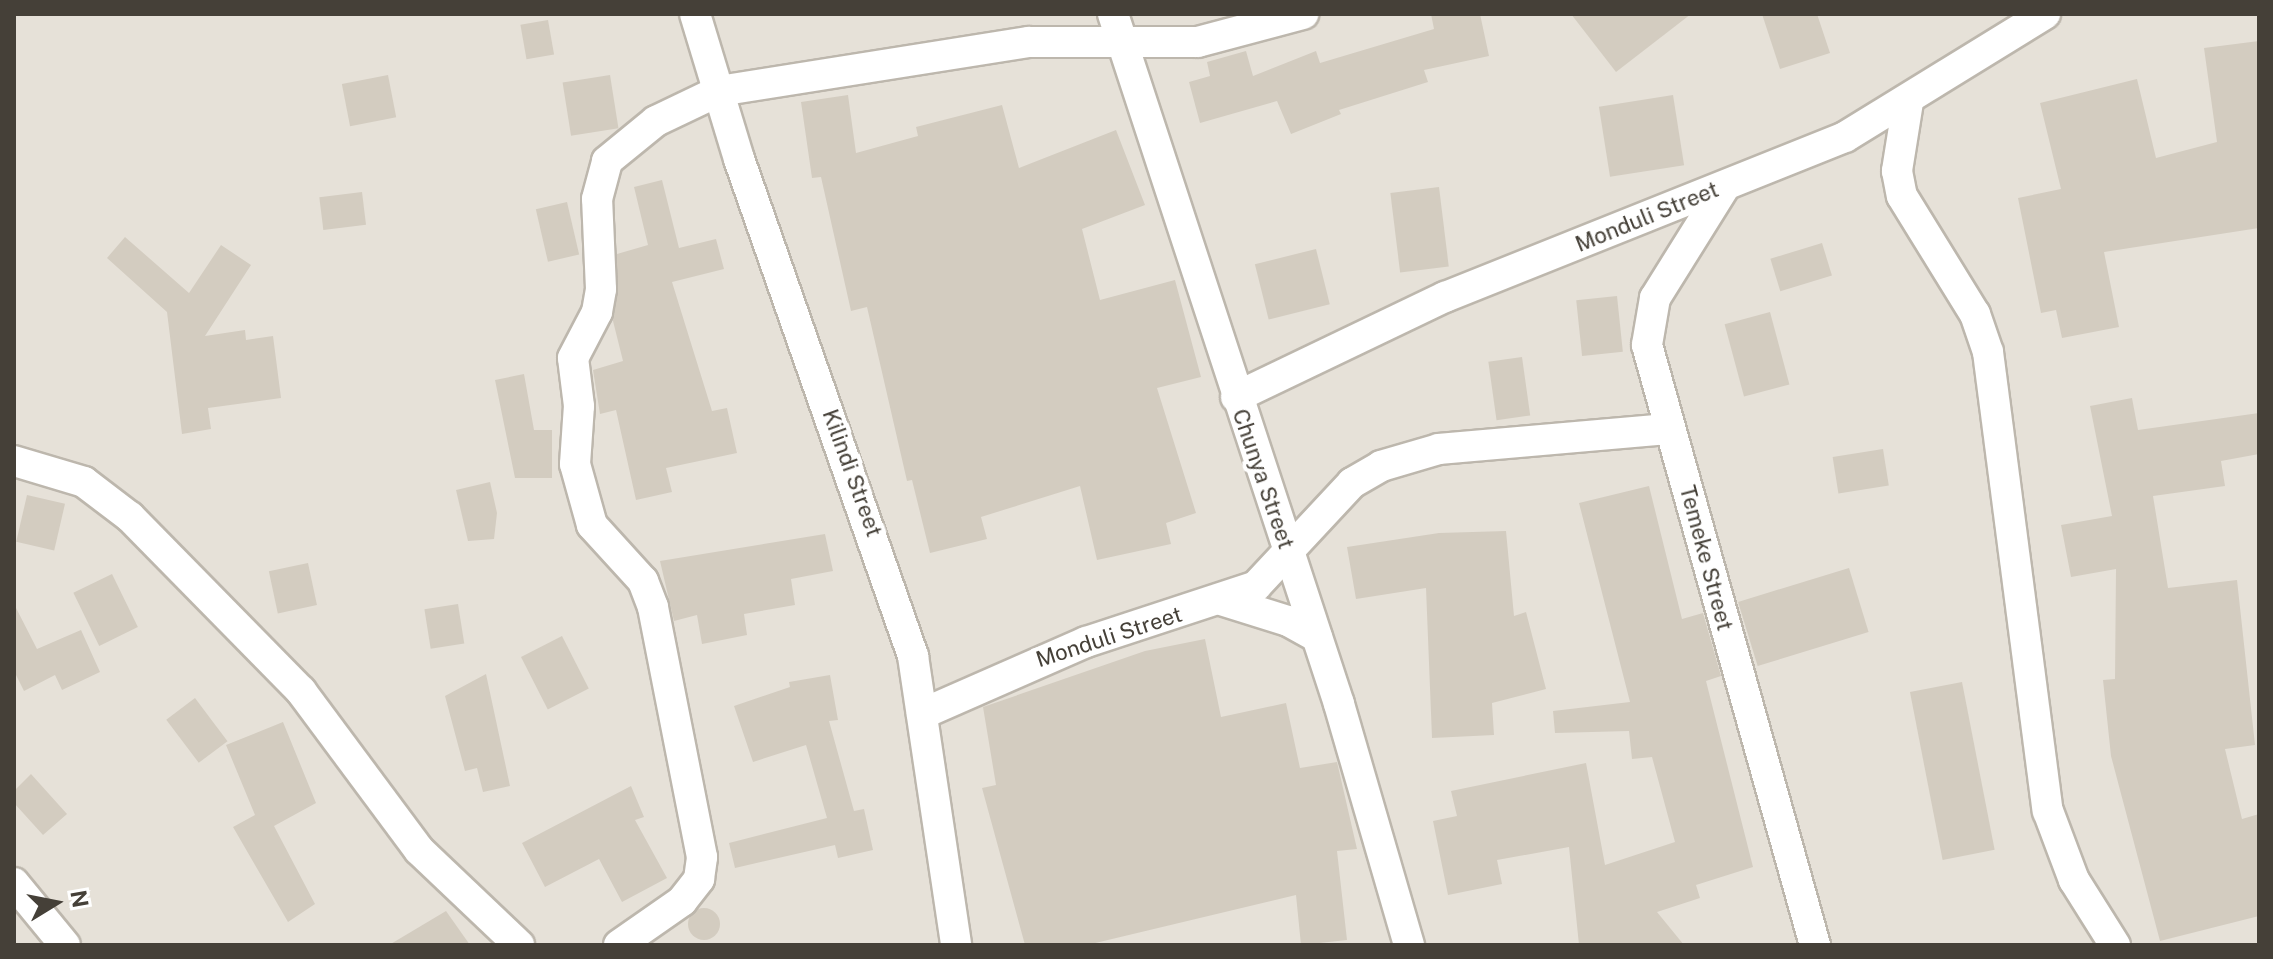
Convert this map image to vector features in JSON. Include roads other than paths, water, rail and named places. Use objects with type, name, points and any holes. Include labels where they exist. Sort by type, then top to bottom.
[{"type":"street","name":"Kilindi Street","points":[[695,14],[719,91],[888,573],[913,656],[956,945]]},
{"type":"street","points":[[619,945],[682,901],[699,879],[702,857],[653,607],[643,581],[592,525],[580,498],[573,358],[601,289],[597,199],[607,161],[656,121],[719,91],[1118,26],[1147,46],[1198,42],[1303,14]]},
{"type":"street","name":"Monduli Street","points":[[1236,397],[1445,297],[1845,137],[1908,102],[2045,14]]},
{"type":"street","name":"Chunya Street","points":[[1118,26],[1236,397],[1317,637],[1409,945]]},
{"type":"street","points":[[1908,102],[1897,171],[1902,196],[1975,314],[1988,352],[2048,811],[2074,880],[2106,942]]},
{"type":"street","name":"Temeke Street","points":[[1725,186],[1655,298],[1647,345],[1667,429],[1703,535],[1735,673],[1815,945]]},
{"type":"street","name":"Monduli Street","points":[[922,714],[1086,642],[1224,601],[1269,577],[1352,483],[1381,466],[1439,449],[1667,429]]},
{"type":"street","points":[[14,461],[84,482],[130,517],[301,691],[419,850],[519,945]]},
{"type":"street","points":[[1224,601],[1288,621],[1317,637]]},
{"type":"street","points":[[14,883],[65,945]]}]
